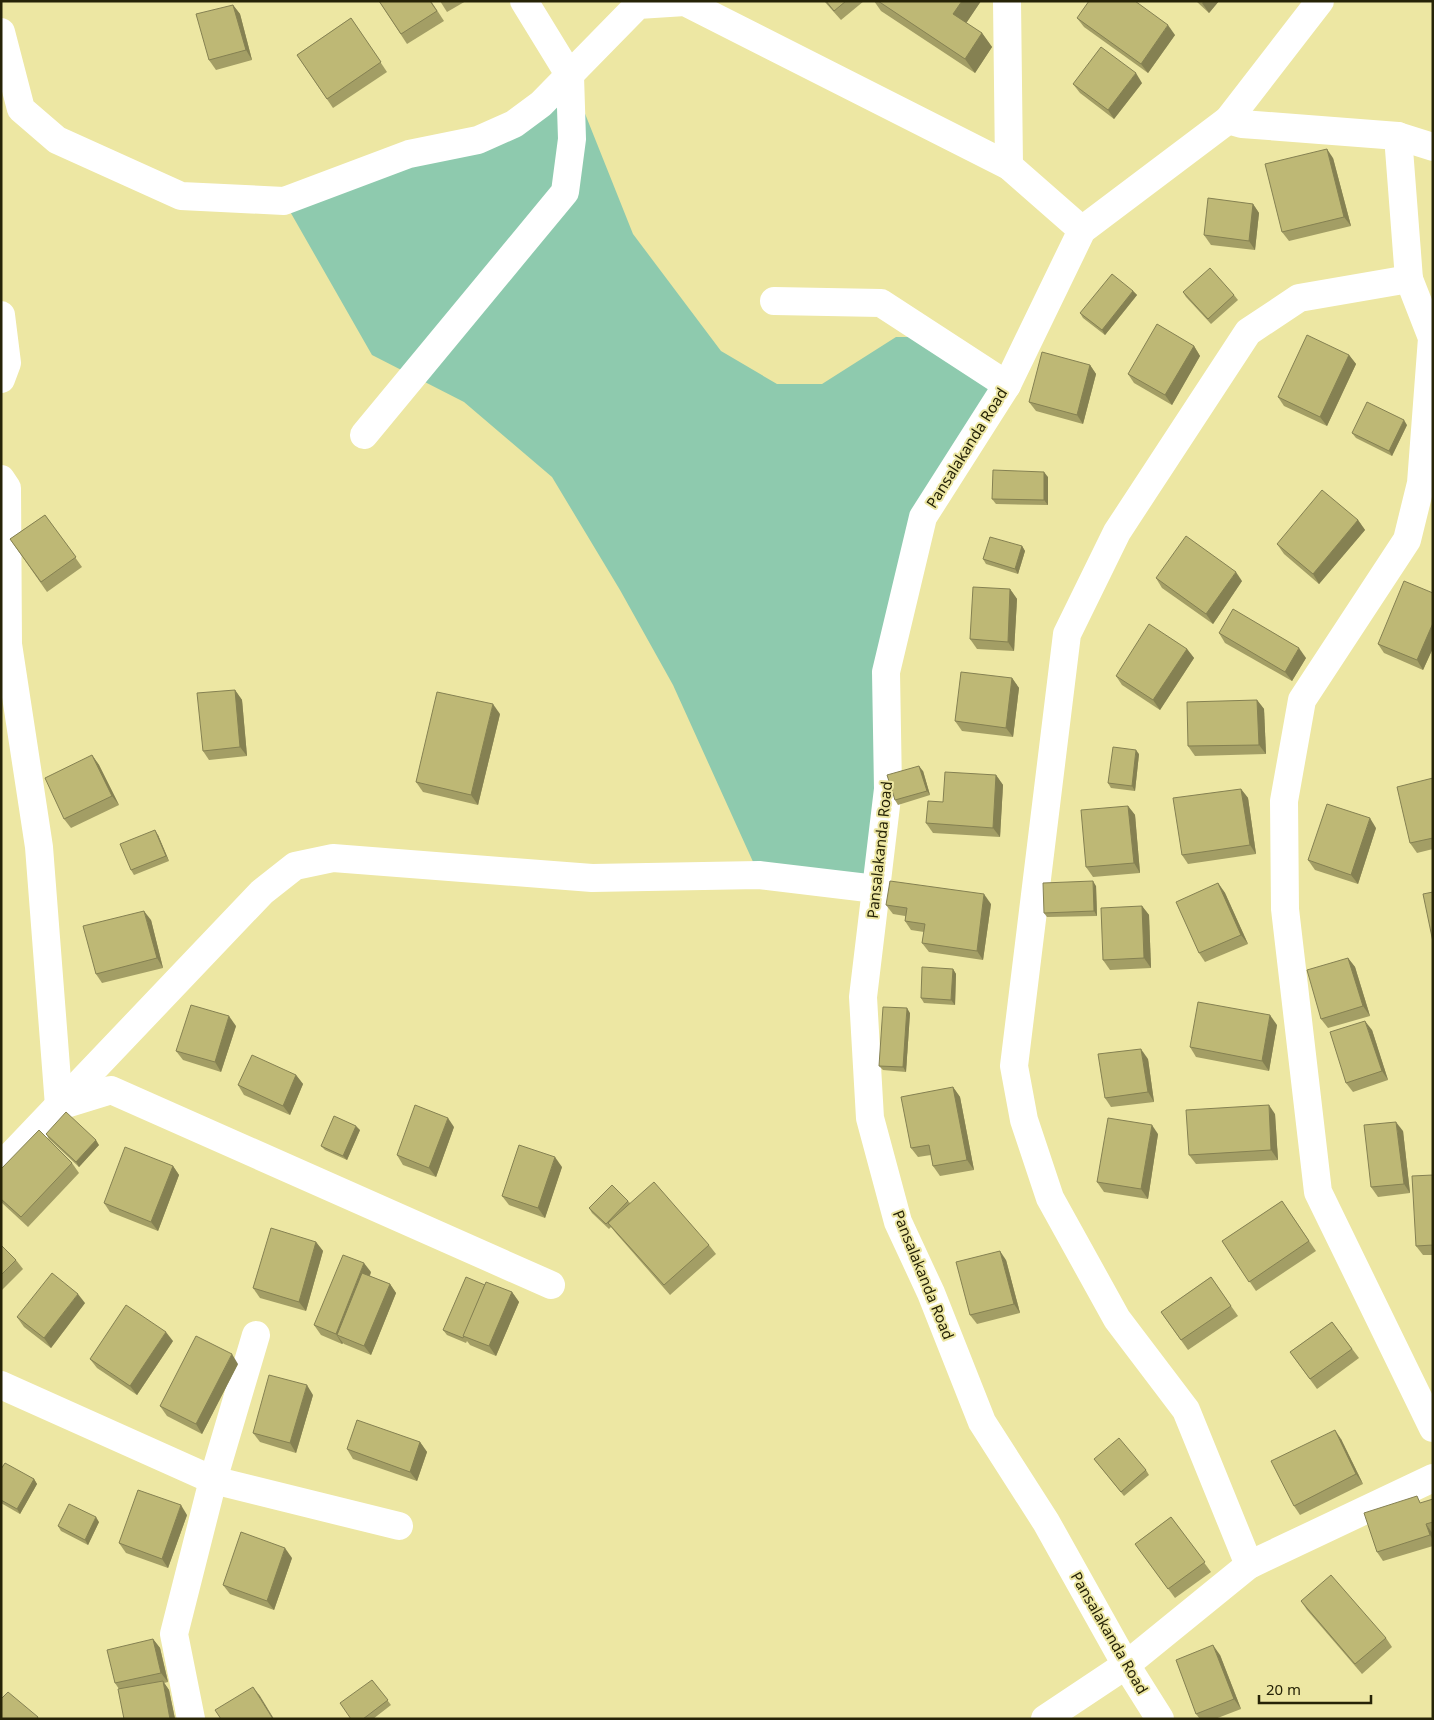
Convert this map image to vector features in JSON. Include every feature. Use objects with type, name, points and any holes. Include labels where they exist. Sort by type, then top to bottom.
[{"type":"street","points":[[364,435],[566,192],[572,139],[570,76],[524,1]]},
{"type":"street","points":[[1007,1],[1009,166]]},
{"type":"street","name":"Pansalakanda Road","points":[[1160,1719],[1126,1665],[1046,1522],[982,1422],[931,1293],[898,1222],[870,1118],[863,997],[888,790],[886,672],[923,517],[1007,385],[1082,230],[1228,120],[1320,1]]},
{"type":"street","points":[[1,32],[21,109],[57,140],[181,196],[284,201],[409,154],[478,140],[514,124],[542,104],[638,5],[685,2],[1009,166],[1082,230]]},
{"type":"street","points":[[1228,120],[1242,124],[1398,136],[1433,147]]},
{"type":"street","points":[[1398,136],[1409,279],[1432,338],[1421,483],[1407,540],[1302,700],[1284,801],[1285,909],[1318,1192],[1433,1428]]},
{"type":"street","points":[[1249,1565],[1186,1410],[1117,1319],[1050,1198],[1024,1120],[1020,1102],[1014,1066],[1066,634],[1118,532],[1248,332],[1299,298],[1409,279]]},
{"type":"street","points":[[774,301],[881,303],[1007,385]]},
{"type":"street","points":[[1,315],[7,363],[1,379]]},
{"type":"street","points":[[1,479],[7,488],[8,644],[39,847],[58,1106]]},
{"type":"street","points":[[1,1166],[262,892],[295,866],[333,858],[592,878],[759,874],[876,889]]},
{"type":"street","points":[[58,1106],[111,1090],[551,1285]]},
{"type":"street","points":[[191,1719],[174,1634],[213,1480],[256,1335]]},
{"type":"street","points":[[1,1385],[213,1480],[399,1526]]},
{"type":"street","points":[[1045,1719],[1126,1665],[1249,1565],[1433,1478]]},
{"type":"green space","points":[[570,76],[633,234],[721,351],[777,384],[822,384],[896,337],[932,337],[1007,385],[964,452],[901,604],[876,889],[759,875],[673,685],[620,590],[552,477],[464,402],[372,355],[284,201],[478,140]]},
{"type":"building","points":[[379,1],[430,1],[437,11],[401,34]]},
{"type":"building","points":[[826,1],[846,1],[834,11]]},
{"type":"building","points":[[878,1],[962,1],[953,14],[982,33],[965,59]]},
{"type":"building","points":[[1089,1],[1135,1],[1168,25],[1141,64],[1077,18]]},
{"type":"building","points":[[233,5],[246,50],[209,60],[196,14]]},
{"type":"building","points":[[351,18],[381,62],[327,99],[297,55]]},
{"type":"building","points":[[1101,47],[1136,73],[1108,110],[1073,84]]},
{"type":"building","points":[[1327,149],[1344,217],[1282,232],[1265,164]]},
{"type":"building","points":[[1208,198],[1253,204],[1249,241],[1204,235]]},
{"type":"building","points":[[1210,268],[1234,295],[1208,319],[1183,292]]},
{"type":"building","points":[[1112,274],[1133,291],[1102,330],[1080,313]]},
{"type":"building","points":[[1157,324],[1194,346],[1165,395],[1128,374]]},
{"type":"building","points":[[1307,335],[1349,355],[1320,417],[1278,397]]},
{"type":"building","points":[[1042,352],[1090,365],[1077,415],[1029,402]]},
{"type":"building","points":[[1367,402],[1404,420],[1389,451],[1352,433]]},
{"type":"building","points":[[993,470],[1044,472],[1044,500],[992,499]]},
{"type":"building","points":[[1322,490],[1358,520],[1313,574],[1277,544]]},
{"type":"building","points":[[45,515],[76,557],[41,582],[10,539]]},
{"type":"building","points":[[1186,536],[1236,572],[1206,614],[1156,578]]},
{"type":"building","points":[[990,537],[1022,546],[1015,569],[983,559]]},
{"type":"building","points":[[1404,581],[1433,593],[1433,623],[1417,660],[1378,644]]},
{"type":"building","points":[[973,587],[1010,589],[1008,642],[970,639]]},
{"type":"building","points":[[1233,609],[1299,648],[1285,672],[1219,633]]},
{"type":"building","points":[[1149,624],[1187,649],[1153,700],[1116,676]]},
{"type":"building","points":[[961,672],[1012,678],[1006,728],[955,721]]},
{"type":"building","points":[[235,690],[240,747],[203,751],[197,693]]},
{"type":"building","points":[[437,692],[493,704],[471,795],[416,782]]},
{"type":"building","points":[[1257,700],[1259,745],[1188,746],[1187,702]]},
{"type":"building","points":[[1113,747],[1136,750],[1132,786],[1108,783]]},
{"type":"building","points":[[92,755],[112,796],[64,819],[45,778]]},
{"type":"building","points":[[919,766],[927,791],[895,800],[887,775]]},
{"type":"building","points":[[945,772],[996,775],[993,828],[926,823],[928,801],[943,802]]},
{"type":"building","points":[[1433,778],[1433,838],[1410,843],[1397,787]]},
{"type":"building","points":[[1241,789],[1250,845],[1182,855],[1173,798]]},
{"type":"building","points":[[1327,804],[1370,818],[1351,875],[1308,860]]},
{"type":"building","points":[[1128,806],[1134,863],[1086,867],[1081,810]]},
{"type":"building","points":[[155,830],[166,856],[131,870],[120,844]]},
{"type":"building","points":[[890,881],[984,894],[977,951],[922,943],[925,924],[905,921],[907,908],[886,905]]},
{"type":"building","points":[[1093,881],[1094,911],[1044,913],[1043,883]]},
{"type":"building","points":[[1218,883],[1241,935],[1199,953],[1176,902]]},
{"type":"building","points":[[1433,892],[1433,942],[1423,894]]},
{"type":"building","points":[[1142,906],[1144,958],[1103,960],[1101,908]]},
{"type":"building","points":[[144,911],[157,958],[96,974],[83,926]]},
{"type":"building","points":[[1348,958],[1363,1006],[1321,1019],[1307,970]]},
{"type":"building","points":[[922,967],[953,969],[951,1000],[921,998]]},
{"type":"building","points":[[1198,1002],[1270,1015],[1262,1061],[1190,1047]]},
{"type":"building","points":[[191,1005],[229,1016],[215,1062],[176,1051]]},
{"type":"building","points":[[883,1007],[907,1008],[903,1067],[879,1066]]},
{"type":"building","points":[[1365,1021],[1382,1071],[1346,1083],[1330,1032]]},
{"type":"building","points":[[1141,1049],[1148,1092],[1105,1098],[1098,1054]]},
{"type":"building","points":[[252,1055],[296,1075],[283,1106],[238,1085]]},
{"type":"building","points":[[953,1087],[967,1160],[933,1166],[929,1145],[911,1148],[901,1097]]},
{"type":"building","points":[[415,1105],[448,1118],[429,1168],[397,1155]]},
{"type":"building","points":[[1269,1105],[1271,1150],[1189,1155],[1186,1110]]},
{"type":"building","points":[[66,1112],[96,1140],[76,1162],[46,1134]]},
{"type":"building","points":[[334,1116],[356,1126],[343,1156],[321,1146]]},
{"type":"building","points":[[1108,1118],[1152,1125],[1141,1189],[1097,1182]]},
{"type":"building","points":[[1396,1122],[1404,1184],[1371,1187],[1364,1125]]},
{"type":"building","points":[[39,1130],[72,1163],[21,1217],[1,1199],[1,1169]]},
{"type":"building","points":[[519,1145],[555,1157],[538,1208],[502,1196]]},
{"type":"building","points":[[125,1147],[173,1166],[151,1222],[104,1203]]},
{"type":"building","points":[[1433,1175],[1433,1245],[1416,1246],[1412,1176]]},
{"type":"building","points":[[654,1182],[709,1245],[664,1285],[608,1223]]},
{"type":"building","points":[[612,1185],[628,1201],[606,1224],[589,1208]]},
{"type":"building","points":[[1282,1201],[1309,1241],[1249,1282],[1222,1241]]},
{"type":"building","points":[[271,1228],[316,1242],[299,1302],[253,1288]]},
{"type":"building","points":[[1,1245],[16,1260],[1,1275]]},
{"type":"building","points":[[1000,1251],[1014,1304],[970,1315],[956,1262]]},
{"type":"building","points":[[343,1255],[364,1263],[336,1334],[314,1325]]},
{"type":"building","points":[[52,1273],[78,1294],[44,1338],[17,1317]]},
{"type":"building","points":[[362,1273],[390,1284],[364,1346],[337,1335]]},
{"type":"building","points":[[466,1277],[485,1285],[463,1338],[443,1330]]},
{"type":"building","points":[[1211,1277],[1231,1306],[1181,1340],[1161,1312]]},
{"type":"building","points":[[486,1282],[512,1292],[489,1346],[463,1336]]},
{"type":"building","points":[[126,1305],[166,1332],[130,1386],[90,1359]]},
{"type":"building","points":[[1332,1322],[1352,1349],[1310,1379],[1290,1352]]},
{"type":"building","points":[[196,1336],[232,1354],[196,1424],[160,1406]]},
{"type":"building","points":[[269,1375],[307,1385],[290,1443],[253,1433]]},
{"type":"building","points":[[357,1420],[420,1442],[410,1472],[347,1449]]},
{"type":"building","points":[[1335,1430],[1356,1474],[1294,1506],[1271,1461]]},
{"type":"building","points":[[1119,1438],[1146,1470],[1121,1492],[1094,1459]]},
{"type":"building","points":[[5,1463],[34,1479],[17,1509],[1,1500],[1,1469]]},
{"type":"building","points":[[138,1490],[181,1505],[162,1559],[119,1543]]},
{"type":"building","points":[[1417,1496],[1420,1503],[1433,1499],[1433,1522],[1426,1524],[1430,1535],[1377,1552],[1364,1513]]},
{"type":"building","points":[[69,1504],[96,1517],[85,1540],[58,1526]]},
{"type":"building","points":[[1171,1517],[1205,1562],[1168,1589],[1135,1544]]},
{"type":"building","points":[[241,1532],[285,1548],[267,1601],[223,1585]]},
{"type":"building","points":[[1331,1575],[1386,1638],[1355,1664],[1301,1601]]},
{"type":"building","points":[[153,1639],[161,1673],[115,1683],[107,1650]]},
{"type":"building","points":[[1213,1645],[1234,1699],[1196,1714],[1176,1660]]},
{"type":"building","points":[[372,1680],[388,1700],[363,1719],[351,1719],[340,1703]]},
{"type":"building","points":[[163,1681],[170,1719],[124,1719],[118,1689]]},
{"type":"building","points":[[253,1687],[273,1719],[221,1719],[215,1710]]},
{"type":"building","points":[[8,1692],[38,1717],[37,1719],[1,1719],[1,1699]]}]
